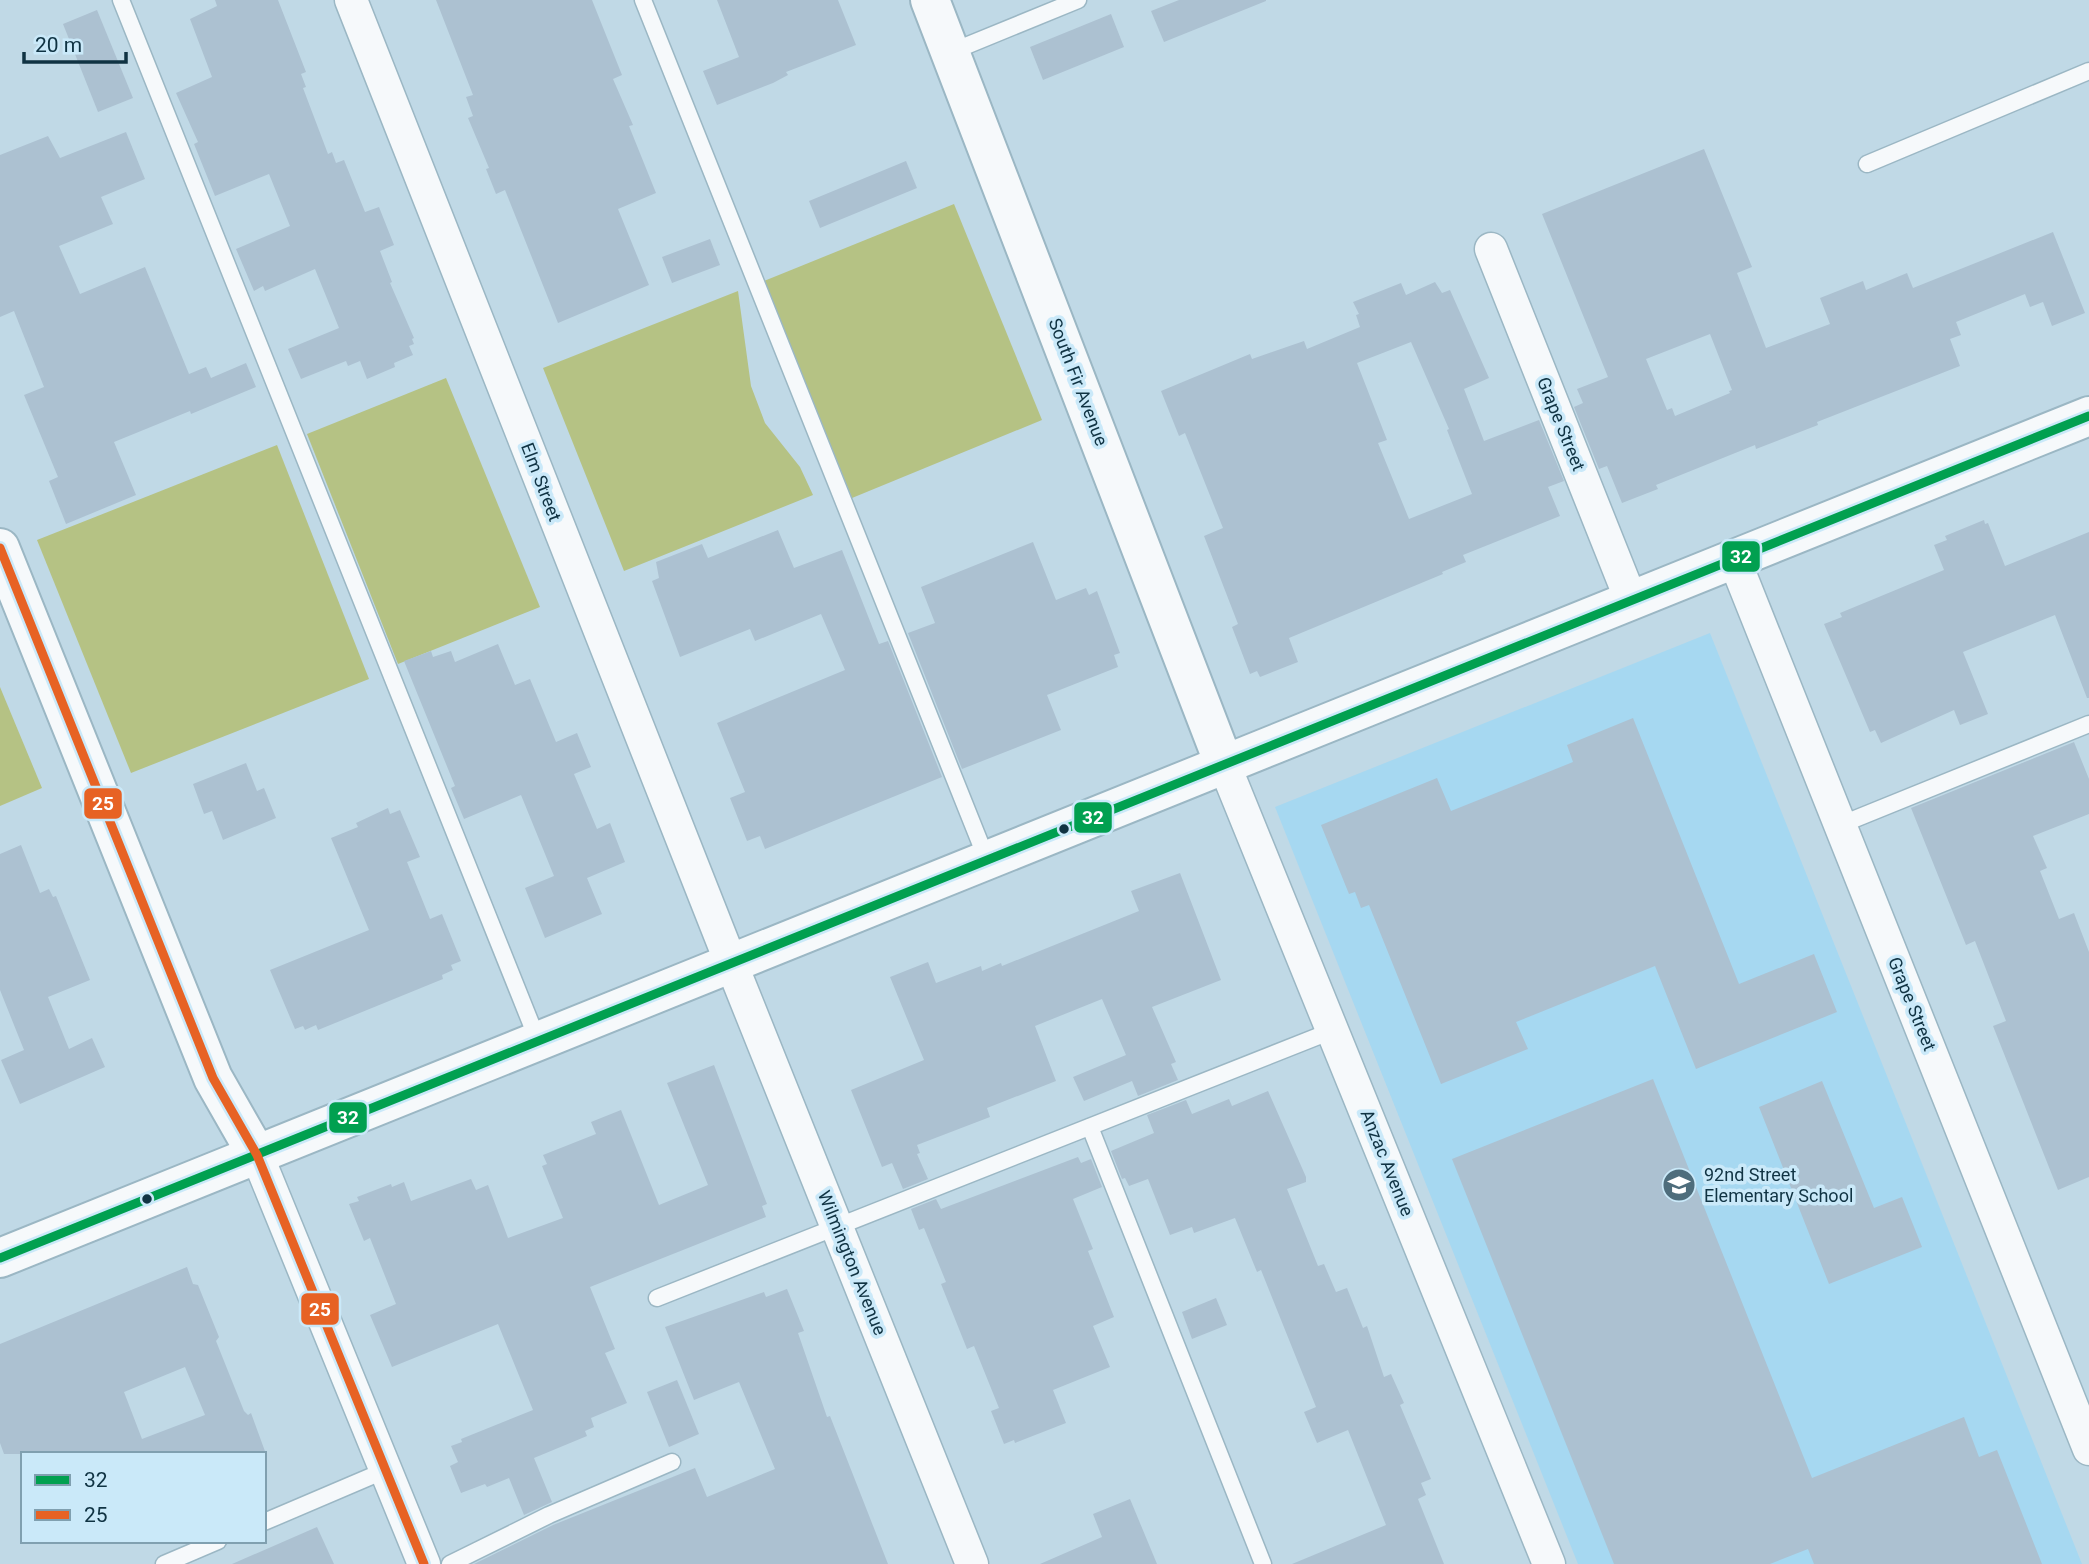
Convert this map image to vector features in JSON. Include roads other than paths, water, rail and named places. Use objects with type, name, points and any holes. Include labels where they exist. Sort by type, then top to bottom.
[{"type":"street","name":"Elm Street","points":[[351,0],[731,963]]},
{"type":"street","name":"South Fir Avenue","points":[[930,0],[1224,764]]},
{"type":"street","name":"Grape Street","points":[[1491,249],[1631,600]]},
{"type":"street","points":[[0,1258],[2089,416]]},
{"type":"street","points":[[0,548],[213,1078],[257,1155],[424,1564]]},
{"type":"street","name":"Grape Street","points":[[1734,559],[2089,1449]]},
{"type":"street","name":"Anzac Avenue","points":[[1224,764],[1549,1564]]},
{"type":"street","name":"Wilmington Avenue","points":[[731,963],[972,1564]]},
{"type":"lane","points":[[121,0],[538,1041]]},
{"type":"lane","points":[[643,0],[987,860]]},
{"type":"lane","points":[[951,52],[1078,0]]},
{"type":"lane","points":[[1867,164],[2089,71]]},
{"type":"lane","points":[[1840,825],[2089,726]]},
{"type":"lane","points":[[657,1298],[1334,1030]]},
{"type":"lane","points":[[1090,1127],[1264,1564]]},
{"type":"lane","points":[[450,1564],[560,1510],[672,1462]]},
{"type":"lane","points":[[266,1521],[386,1471]]},
{"type":"lane","points":[[164,1564],[213,1543]]},
{"type":"place","name":"92nd Street Elementary School","points":[[1679,1185]]}]
